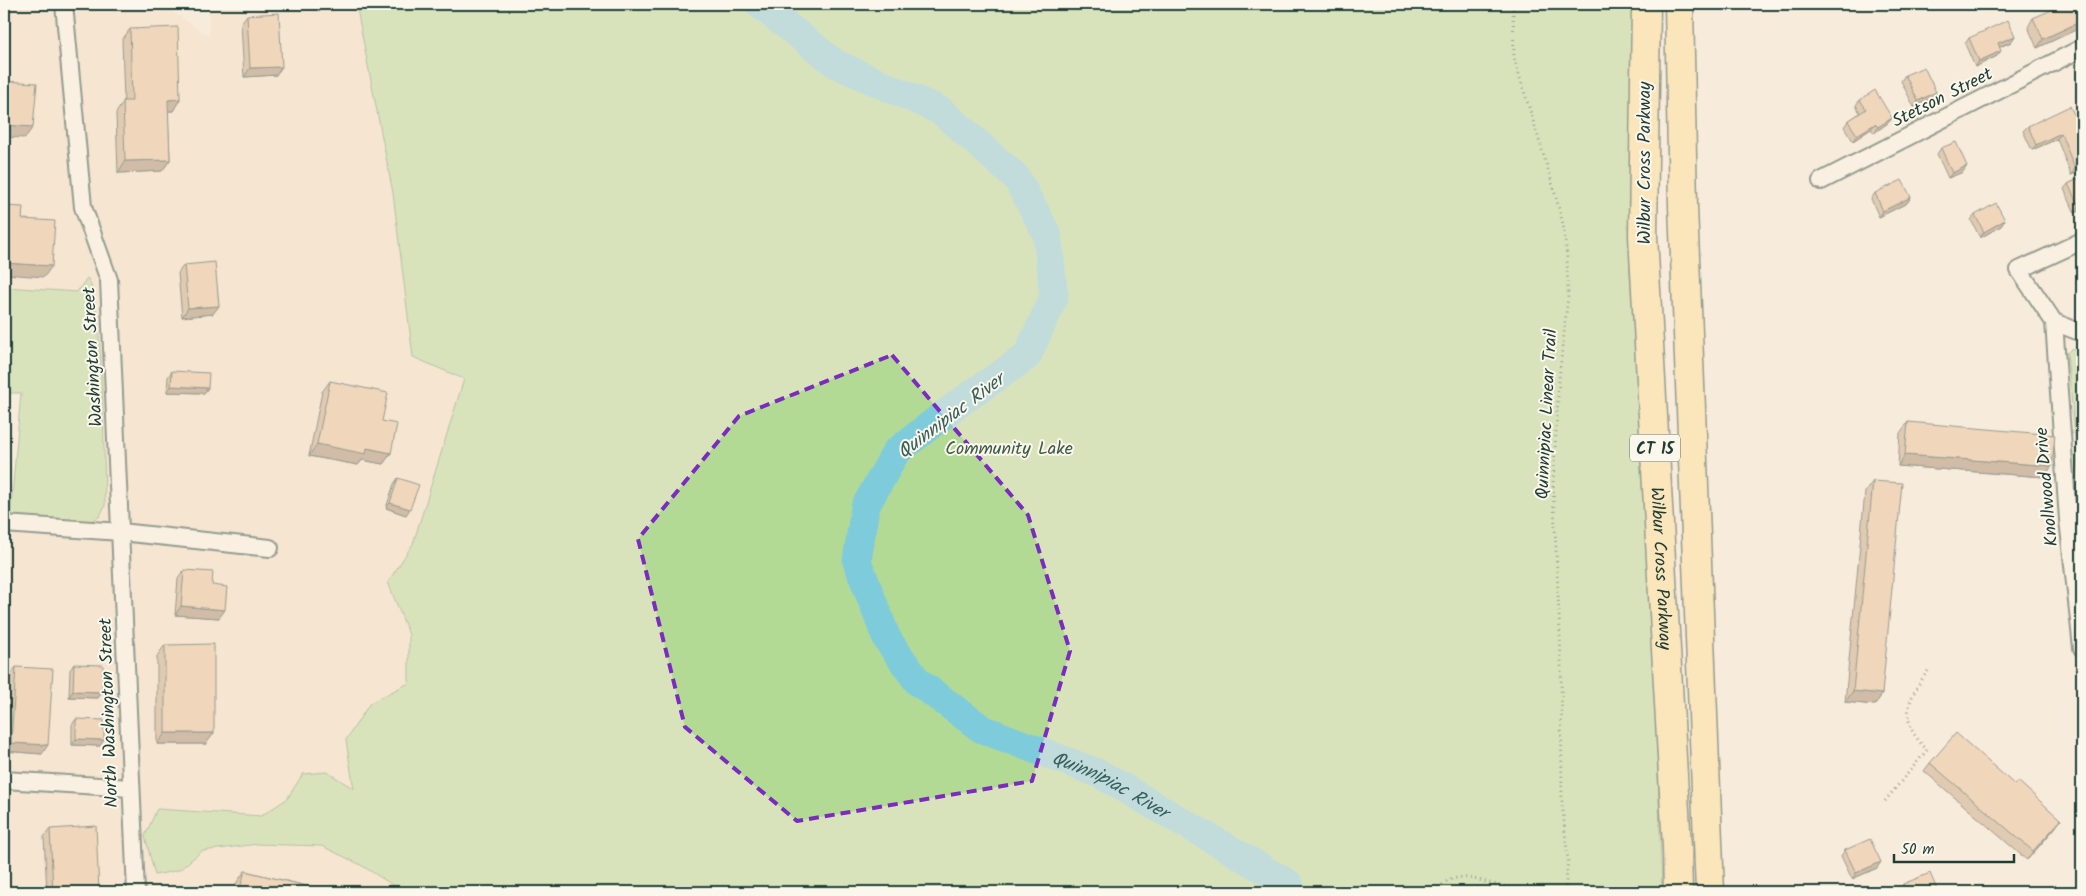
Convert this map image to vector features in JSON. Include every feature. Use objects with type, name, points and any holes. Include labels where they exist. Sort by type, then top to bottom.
[{"type":"highway","name":"Wilbur Cross Parkway","points":[[1646,4],[1643,236],[1678,847],[1678,892]]},
{"type":"highway","name":"Wilbur Cross Parkway","points":[[1679,4],[1682,206],[1710,892]]},
{"type":"street","name":"Washington Street","points":[[64,4],[82,207],[109,280],[120,532]]},
{"type":"street","name":"Stetson Street","points":[[1821,181],[2082,48]]},
{"type":"street","points":[[2082,241],[2019,270],[2054,322],[2082,333]]},
{"type":"street","name":"Knollwood Drive","points":[[2054,322],[2068,518],[2082,648]]},
{"type":"street","points":[[4,524],[120,532],[270,548]]},
{"type":"street","name":"North Washington Street","points":[[120,532],[136,892]]},
{"type":"street","points":[[4,780],[131,788]]},
{"type":"path","name":"Quinnipiac Linear Trail","points":[[1514,4],[1514,58],[1554,186],[1563,224],[1567,256],[1568,296],[1558,379],[1553,484],[1561,657],[1562,802],[1568,861],[1565,892]]},
{"type":"path","points":[[1884,800],[1927,750],[1910,730],[1908,715],[1909,704],[1916,686],[1930,668]]},
{"type":"path","points":[[1435,892],[1440,886],[1452,879],[1466,878],[1482,880],[1496,885],[1544,892]]},
{"type":"highlighted area","points":[[892,355],[1028,515],[1070,651],[1032,781],[797,821],[685,727],[638,539],[739,416]]},
{"type":"shaded area","points":[[4,4],[166,4],[166,8],[209,36],[209,4],[356,4],[393,193],[413,357],[464,379],[413,544],[388,582],[409,635],[409,683],[370,703],[354,789],[303,774],[287,799],[261,816],[157,809],[179,870],[202,851],[258,844],[322,846],[361,865],[404,892],[4,892],[4,519],[10,519],[21,393],[4,393]]},
{"type":"green space","name":"Community Lake","points":[[356,4],[1633,4],[1630,270],[1653,625],[1662,892],[404,892],[361,865],[322,846],[258,844],[202,851],[179,870],[155,875],[145,836],[157,809],[261,816],[287,799],[303,774],[327,772],[354,789],[346,740],[370,703],[409,683],[409,635],[388,582],[413,544],[464,379],[413,357],[393,193]]},
{"type":"green space","points":[[87,278],[93,291],[100,348],[105,506],[99,517],[88,523],[10,519],[21,393],[4,393],[4,287],[77,292]]},
{"type":"green space","points":[[2082,348],[2082,510],[2067,353],[2071,349]]},
{"type":"building","points":[[2065,4],[2082,4],[2082,21],[2043,39],[2033,18]]},
{"type":"building","points":[[279,13],[282,67],[250,68],[247,15]]},
{"type":"building","points":[[2008,20],[2015,36],[1998,43],[2001,51],[1979,61],[1969,38]]},
{"type":"building","points":[[178,27],[180,99],[168,100],[170,160],[125,161],[123,101],[132,101],[130,29]]},
{"type":"building","points":[[1924,67],[1936,92],[1918,101],[1905,75]]},
{"type":"building","points":[[4,81],[37,83],[33,127],[4,125]]},
{"type":"building","points":[[1875,90],[1892,118],[1878,127],[1875,124],[1857,135],[1848,121],[1866,109],[1860,100]]},
{"type":"building","points":[[2070,106],[2079,125],[2082,138],[2082,167],[2075,169],[2061,133],[2036,145],[2028,126]]},
{"type":"building","points":[[1956,142],[1967,166],[1952,173],[1941,148]]},
{"type":"building","points":[[2082,177],[2082,206],[2079,207],[2068,184]]},
{"type":"building","points":[[1902,180],[1911,197],[1883,211],[1875,193]]},
{"type":"building","points":[[1996,203],[2005,220],[1984,232],[1975,215]]},
{"type":"building","points":[[4,206],[23,207],[22,219],[55,221],[52,266],[4,263]]},
{"type":"building","points":[[215,262],[219,306],[188,308],[184,265]]},
{"type":"building","points":[[172,371],[209,373],[208,388],[171,386]]},
{"type":"building","points":[[330,381],[388,393],[382,421],[397,424],[391,453],[367,448],[366,454],[317,444]]},
{"type":"building","points":[[1908,422],[2055,435],[2052,466],[1905,455]]},
{"type":"building","points":[[4,466],[7,466],[8,490],[4,490]]},
{"type":"building","points":[[398,478],[419,485],[410,509],[390,503]]},
{"type":"building","points":[[1873,481],[1902,483],[1882,694],[1853,691]]},
{"type":"building","points":[[184,570],[213,572],[212,585],[227,587],[225,610],[181,606]]},
{"type":"building","points":[[214,644],[214,733],[165,733],[165,645]]},
{"type":"building","points":[[74,664],[103,665],[102,692],[73,691]]},
{"type":"building","points":[[16,667],[53,669],[48,745],[11,743]]},
{"type":"building","points":[[76,719],[104,720],[104,740],[76,739]]},
{"type":"building","points":[[1956,733],[2015,785],[2018,781],[2061,820],[2033,851],[1930,763]]},
{"type":"building","points":[[96,826],[99,892],[53,892],[50,829]]},
{"type":"building","points":[[1870,839],[1881,862],[1856,873],[1845,850]]},
{"type":"building","points":[[245,871],[331,892],[239,892]]},
{"type":"building","points":[[1930,873],[1938,892],[1903,892],[1905,889],[1903,884]]},
{"type":"waterway","name":"Quinnipiac River","points":[[759,4],[836,64],[941,111],[1016,177],[1047,234],[1054,297],[1027,356],[955,406],[896,452],[865,507],[857,561],[887,639],[918,682],[982,729],[1100,774],[1289,884],[1289,892]]}]
